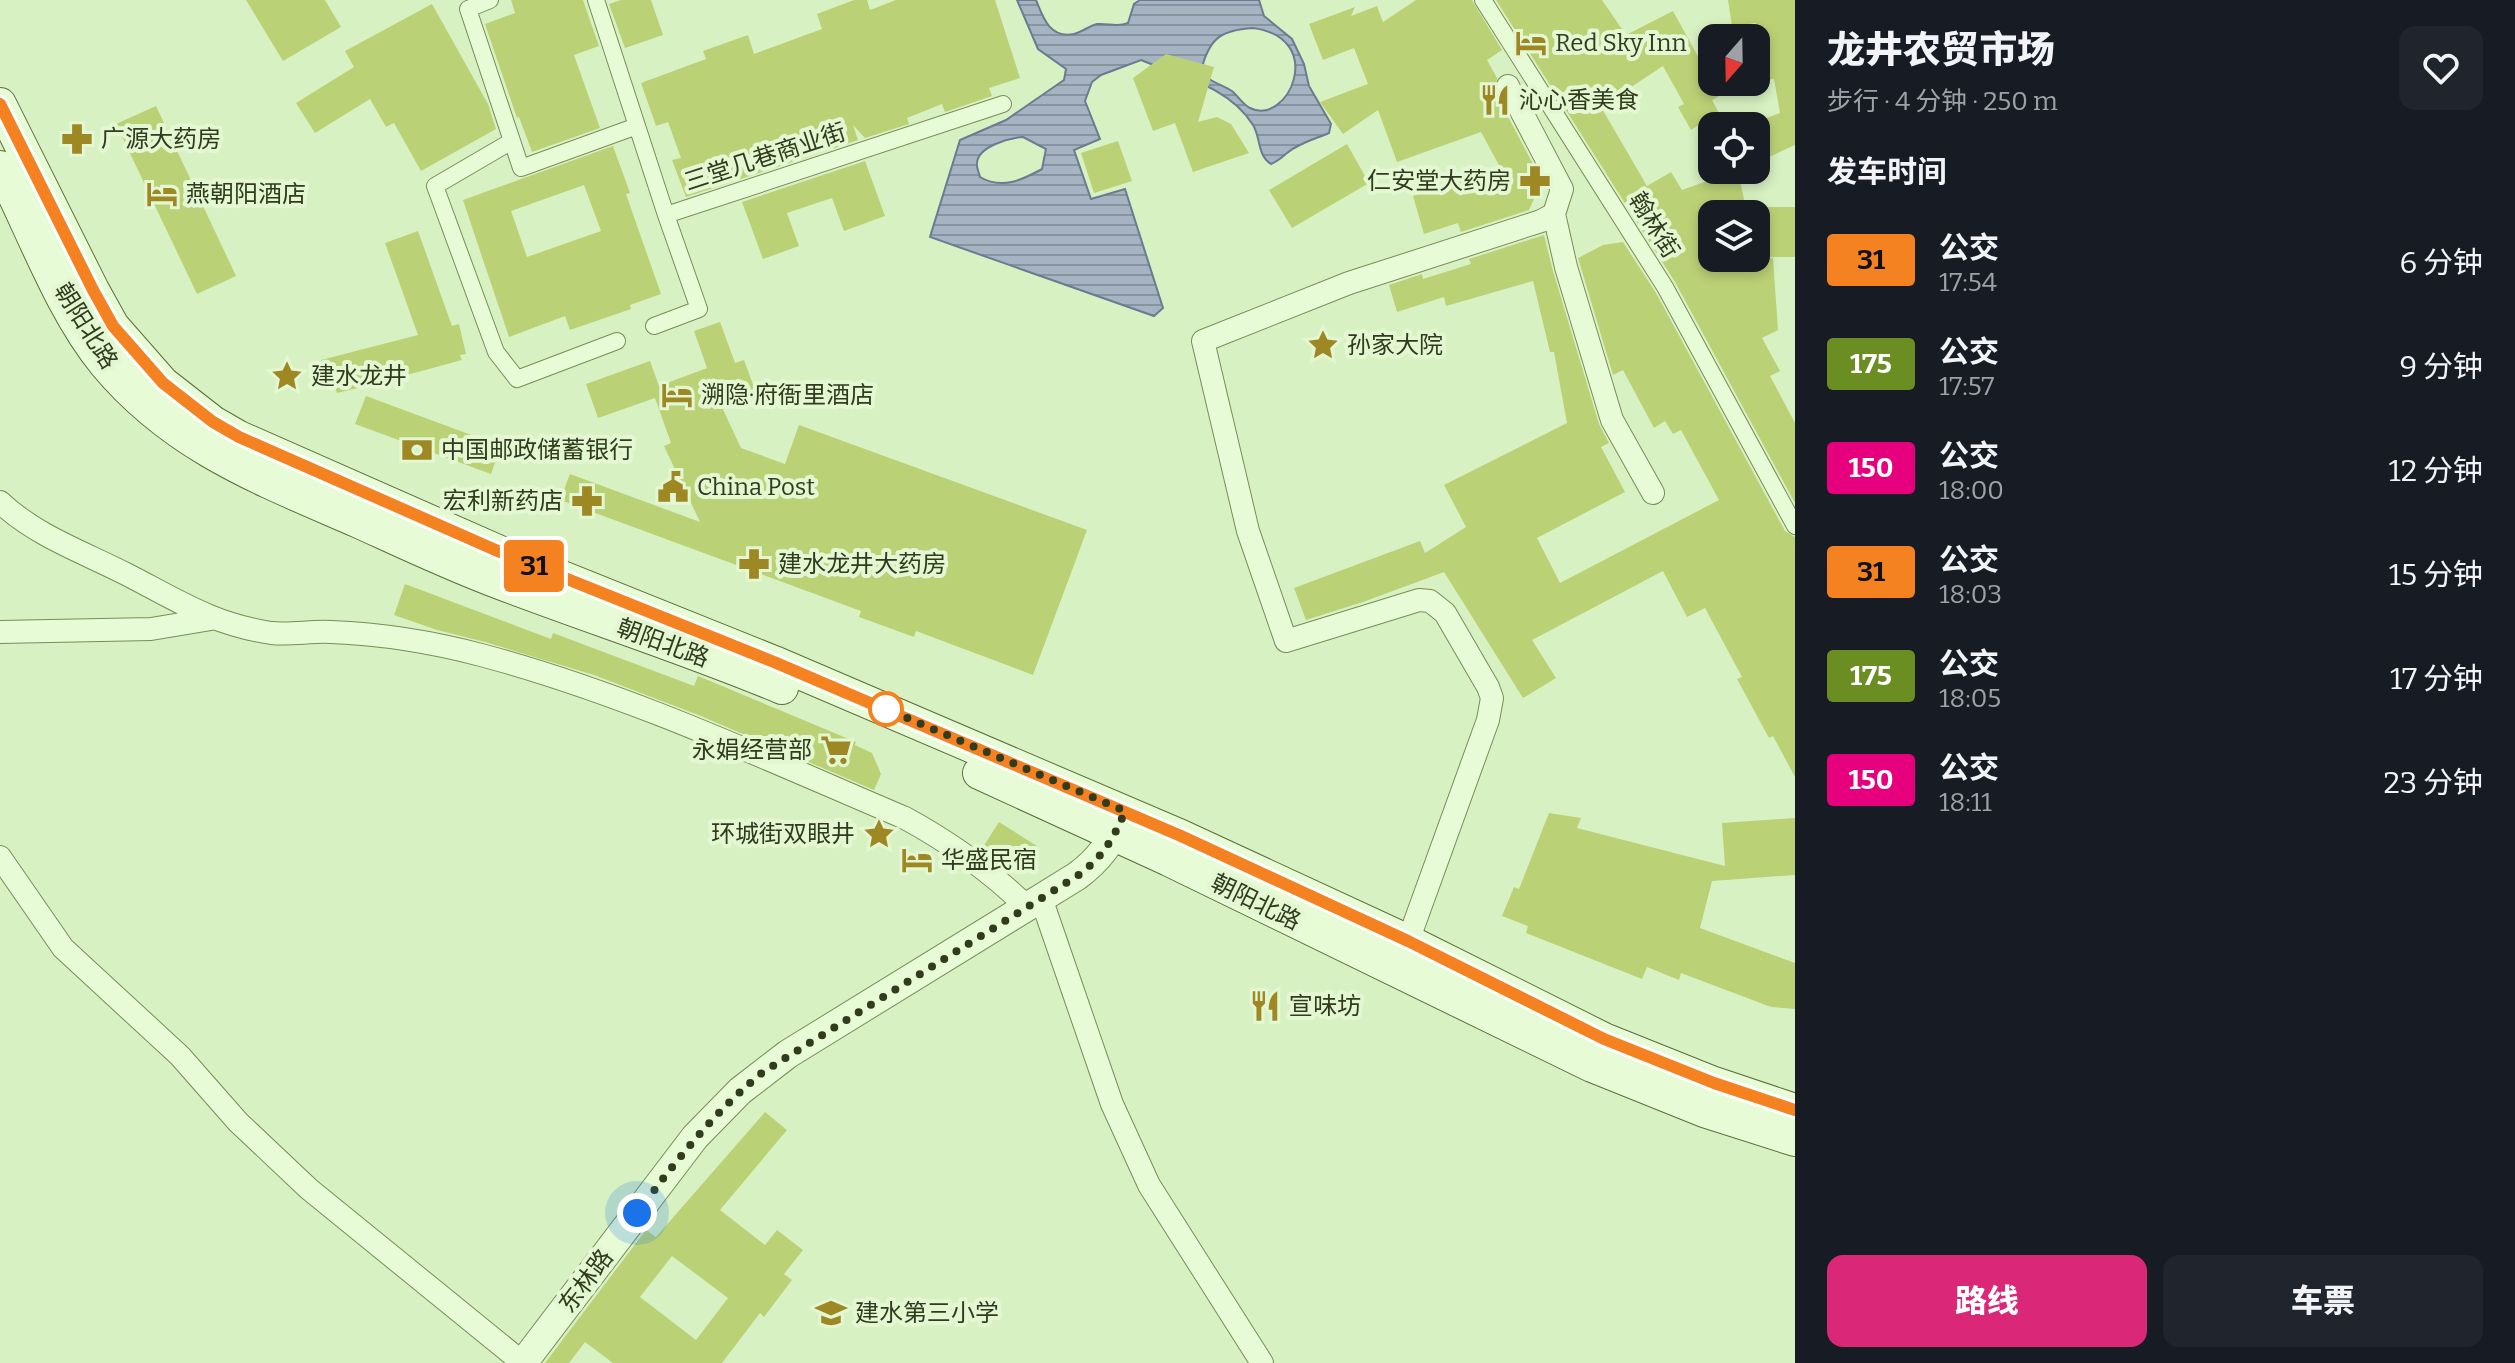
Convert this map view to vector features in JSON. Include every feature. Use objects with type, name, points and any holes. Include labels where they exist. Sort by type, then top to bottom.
[{"type":"main road","name":"朝阳北路","points":[[0,104],[113,326],[163,383],[213,422],[267,451],[500,552],[774,662],[1120,823],[1592,1066],[1704,1111],[1795,1140]]},
{"type":"main road","name":"朝阳北路","points":[[0,167],[67,303],[105,364],[143,404],[197,446],[255,477],[489,579],[767,682],[996,780],[1120,823],[1408,941],[1604,1039],[1714,1083],[1795,1110]]},
{"type":"street","points":[[490,0],[468,9],[521,168],[637,126]]},
{"type":"street","name":"三堂几巷商业街","points":[[596,0],[666,215],[1003,104]]},
{"type":"street","name":"翰林街","points":[[1483,0],[1665,287],[1795,526]]},
{"type":"street","points":[[1508,86],[1562,189],[1554,214],[1566,267],[1612,420],[1653,493]]},
{"type":"street","points":[[512,141],[435,186],[496,352],[517,379],[617,341]]},
{"type":"street","points":[[1408,941],[1488,720],[1492,698],[1445,613],[1430,601],[1419,600],[1286,641],[1248,531],[1203,341],[1349,283],[1541,221],[1554,214]]},
{"type":"street","points":[[654,326],[699,309],[666,215]]},
{"type":"street","points":[[0,502],[12,514],[49,537],[211,619],[274,633],[359,633],[436,644],[481,655],[618,697],[905,818],[945,840],[1034,903],[1134,1157],[1262,1363]]},
{"type":"street","points":[[0,632],[151,629],[211,619]]},
{"type":"street","name":"东林路","points":[[523,1363],[695,1137],[740,1091],[788,1054],[1092,865],[1120,823]]},
{"type":"street","points":[[0,857],[63,948],[180,1056],[238,1122],[309,1189],[523,1363]]},
{"type":"water","points":[[1017,0],[1036,0],[1049,26],[1066,35],[1097,24],[1128,23],[1134,4],[1140,0],[1259,0],[1264,16],[1292,39],[1304,64],[1309,86],[1331,124],[1329,133],[1297,146],[1271,164],[1263,156],[1253,125],[1243,112],[1203,84],[1141,60],[1101,75],[1092,82],[1085,101],[1100,139],[1074,150],[1091,199],[1125,189],[1163,308],[1154,316],[930,237],[960,140],[1006,120],[1064,80],[1066,69],[1038,49]],"holes":[[[1253,28],[1276,35],[1290,47],[1295,63],[1294,79],[1287,94],[1277,105],[1264,110],[1247,107],[1232,91],[1201,71],[1208,51],[1218,38],[1232,31]],[[1023,137],[1046,149],[1042,169],[1004,183],[980,177],[977,165],[983,152],[1003,141]]]},
{"type":"building","points":[[246,0],[325,0],[341,27],[283,61]]},
{"type":"building","points":[[511,0],[583,0],[599,46],[574,55],[600,128],[532,152],[485,24],[515,13]]},
{"type":"building","points":[[621,0],[651,0],[663,35],[625,48],[609,4]]},
{"type":"building","points":[[854,0],[867,0],[870,10],[896,0],[995,0],[1020,78],[989,88],[992,96],[945,112],[942,104],[907,118],[909,124],[865,138],[853,125],[858,140],[686,197],[672,160],[681,158],[668,122],[656,126],[641,83],[706,59],[703,51],[748,35],[754,54],[822,29],[817,14]]},
{"type":"building","points":[[1416,0],[1472,0],[1502,50],[1487,60],[1497,78],[1495,92],[1542,181],[1529,210],[1461,232],[1458,223],[1424,234],[1413,196],[1500,167],[1481,132],[1397,162],[1378,110],[1343,134],[1320,102],[1368,84],[1354,48],[1323,60],[1309,24],[1355,7],[1351,16],[1377,6],[1383,22]]},
{"type":"building","points":[[1496,0],[1602,0],[1626,35],[1673,11],[1698,57],[1698,96],[1719,96],[1712,100],[1718,112],[1698,112],[1698,125],[1691,130],[1678,107],[1684,104],[1663,66],[1601,107],[1647,186],[1671,172],[1682,190],[1699,184],[1741,184],[1744,200],[1698,200],[1698,272],[1770,272],[1770,258],[1773,258],[1778,330],[1762,338],[1780,371],[1770,376],[1795,423],[1795,503],[1675,282]]},
{"type":"building","points":[[1728,0],[1795,0],[1795,145],[1770,157],[1770,117],[1780,113],[1774,79],[1770,79],[1770,24],[1732,24]]},
{"type":"building","points":[[432,4],[488,104],[496,129],[421,171],[394,123],[386,127],[370,99],[315,133],[296,103],[354,67],[345,51]]},
{"type":"building","points":[[1166,54],[1214,67],[1198,122],[1217,117],[1231,124],[1249,153],[1193,172],[1175,123],[1153,131],[1133,78]]},
{"type":"building","points":[[156,106],[236,276],[197,294],[116,124]]},
{"type":"building","points":[[1118,141],[1132,181],[1094,193],[1081,153]]},
{"type":"building","points":[[1347,144],[1369,183],[1292,228],[1269,190]]},
{"type":"building","points":[[613,146],[630,193],[626,194],[661,294],[630,305],[631,309],[570,330],[565,316],[509,337],[463,200]],"holes":[[[584,185],[601,231],[527,257],[511,211]]]},
{"type":"building","points":[[865,161],[885,216],[844,231],[832,198],[787,213],[799,246],[763,259],[742,202]]},
{"type":"building","points":[[1770,207],[1795,207],[1795,257],[1770,257]]},
{"type":"building","points":[[418,231],[452,326],[459,324],[466,354],[460,355],[462,360],[370,385],[337,393],[335,388],[329,389],[321,360],[418,335],[385,243]]},
{"type":"building","points":[[1544,235],[1599,424],[1609,443],[1601,447],[1625,492],[1537,538],[1560,583],[1719,500],[1681,430],[1673,434],[1665,421],[1654,428],[1623,370],[1613,375],[1578,258],[1603,245],[1623,242],[1656,293],[1785,531],[1795,537],[1795,777],[1773,736],[1769,738],[1737,679],[1742,677],[1705,608],[1687,617],[1663,571],[1532,640],[1556,678],[1523,698],[1444,572],[1306,620],[1294,588],[1420,541],[1425,553],[1466,527],[1444,485],[1567,423],[1554,352],[1550,352],[1533,281],[1446,306],[1444,297],[1397,312],[1389,285],[1422,274],[1423,279],[1471,264],[1469,259]]},
{"type":"building","points":[[720,322],[735,363],[744,360],[755,390],[720,403],[741,448],[785,464],[799,425],[1087,530],[1033,675],[916,631],[914,637],[859,617],[861,611],[560,500],[570,474],[700,522],[664,446],[671,443],[655,398],[598,418],[586,384],[650,361],[659,386],[707,368],[694,331]]},
{"type":"building","points":[[366,396],[501,446],[491,474],[355,424]]},
{"type":"building","points":[[405,584],[551,639],[553,633],[694,686],[698,676],[856,742],[855,745],[872,753],[881,774],[874,790],[701,716],[594,675],[394,615]]},
{"type":"building","points":[[1549,813],[1581,818],[1577,828],[1725,866],[1722,823],[1795,818],[1795,875],[1712,881],[1700,928],[1795,963],[1795,1009],[1771,1007],[1681,973],[1679,980],[1647,967],[1642,979],[1526,933],[1528,926],[1502,916],[1514,887],[1519,889]]},
{"type":"building","points":[[999,822],[1037,846],[1021,871],[983,847]]},
{"type":"building","points":[[765,1112],[787,1130],[720,1210],[765,1245],[777,1230],[803,1250],[784,1274],[792,1280],[764,1317],[760,1313],[722,1363],[613,1363],[585,1342],[569,1363],[545,1363],[646,1230],[656,1237]],"holes":[[[672,1256],[728,1298],[696,1340],[640,1297]]]},
{"type":"bus line","name":"31","points":[[0,104],[113,326],[163,383],[213,422],[239,437],[500,552],[774,662],[1181,836],[1408,941],[1604,1039],[1714,1083],[1795,1110]]},
{"type":"place","name":"Red Sky Inn","points":[[1531,43]]},
{"type":"place","name":"沁心香美食","points":[[1495,100]]},
{"type":"place","name":"广源大药房","points":[[77,139]]},
{"type":"place","name":"仁安堂大药房","points":[[1535,181]]},
{"type":"place","name":"燕朝阳酒店","points":[[162,194]]},
{"type":"place","name":"孙家大院","points":[[1323,345]]},
{"type":"place","name":"建水龙井","points":[[287,376]]},
{"type":"place","name":"溯隐·府衙里酒店","points":[[677,395]]},
{"type":"place","name":"中国邮政储蓄银行","points":[[417,450]]},
{"type":"place","name":"China Post","points":[[673,487]]},
{"type":"place","name":"宏利新药店","points":[[587,501]]},
{"type":"place","name":"建水龙井大药房","points":[[754,564]]},
{"type":"place","name":"永娟经营部","points":[[836,750]]},
{"type":"place","name":"环城街双眼井","points":[[879,834]]},
{"type":"place","name":"华盛民宿","points":[[917,860]]},
{"type":"place","name":"宣味坊","points":[[1265,1006]]},
{"type":"place","name":"建水第三小学","points":[[831,1313]]},
{"type":"route","points":[[637,1213],[695,1137],[763,1072],[1077,876],[1092,865],[1115,835],[1125,811],[886,709]]}]
